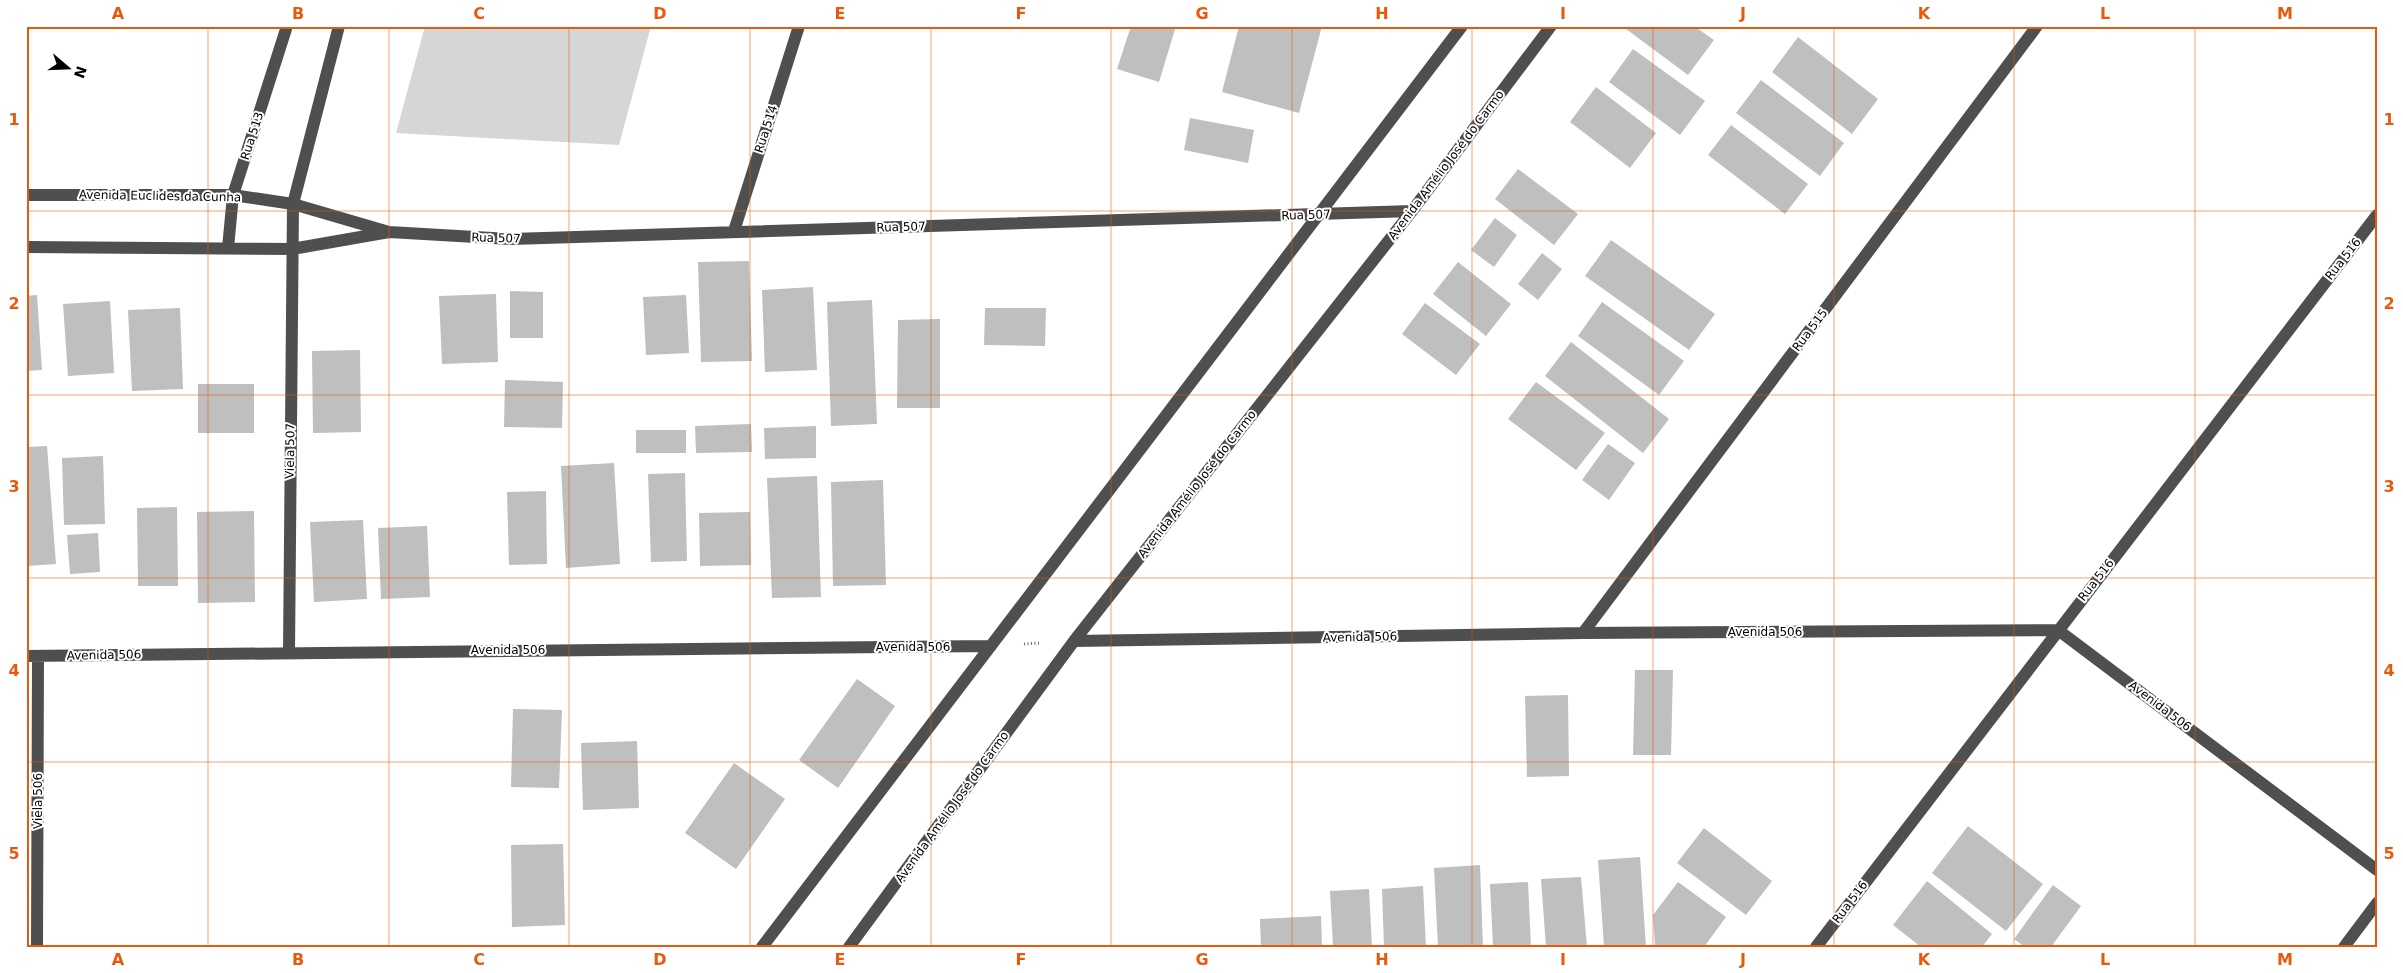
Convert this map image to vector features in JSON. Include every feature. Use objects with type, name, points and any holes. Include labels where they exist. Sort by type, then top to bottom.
[{"type":"street","name":"Rua 513","points":[[228,248],[233,195],[287,26]]},
{"type":"street","points":[[26,246],[292,249],[293,204],[339,26]]},
{"type":"street","name":"Rua 514","points":[[734,231],[799,26]]},
{"type":"street","points":[[762,947],[1316,215],[1462,26]]},
{"type":"street","name":"Avenida Amélio José do Carmo","points":[[849,947],[1074,641],[1412,211],[1551,26]]},
{"type":"street","name":"Rua 515","points":[[1582,633],[2037,26]]},
{"type":"street","name":"Avenida Euclides da Cunha","points":[[26,195],[233,195],[293,204]]},
{"type":"street","name":"Rua 507","points":[[293,204],[390,232],[511,240],[734,231],[1412,211]]},
{"type":"street","name":"Rua 516","points":[[1816,947],[2377,215]]},
{"type":"street","name":"Rua 507","points":[[292,249],[390,232]]},
{"type":"street","name":"Viela 507","points":[[288,652],[292,249]]},
{"type":"street","name":"Avenida 506","points":[[1074,641],[1582,633],[2058,630],[2377,870]]},
{"type":"street","name":"Avenida 506","points":[[32,656],[991,646]]},
{"type":"street","name":"Viela 506","points":[[32,656],[37,947]]},
{"type":"street","points":[[2344,947],[2377,903]]},
{"type":"path","points":[[991,646],[1074,641]]},
{"type":"shaded area","points":[[425,26],[651,26],[619,145],[396,133]]},
{"type":"building","points":[[1131,26],[1176,26],[1159,82],[1117,69]]},
{"type":"building","points":[[1239,26],[1322,26],[1299,113],[1222,92]]},
{"type":"building","points":[[1622,26],[1694,26],[1714,40],[1688,75]]},
{"type":"building","points":[[1798,37],[1878,99],[1852,134],[1772,72]]},
{"type":"building","points":[[1633,49],[1705,101],[1680,135],[1609,82]]},
{"type":"building","points":[[1761,80],[1844,143],[1820,176],[1736,113]]},
{"type":"building","points":[[1596,87],[1656,133],[1630,168],[1570,122]]},
{"type":"building","points":[[1190,118],[1254,130],[1248,163],[1184,150]]},
{"type":"building","points":[[1731,125],[1808,184],[1785,214],[1708,155]]},
{"type":"building","points":[[1518,169],[1578,214],[1554,245],[1495,199]]},
{"type":"building","points":[[1495,218],[1517,235],[1494,267],[1471,250]]},
{"type":"building","points":[[1611,240],[1715,314],[1689,350],[1585,276]]},
{"type":"building","points":[[1542,253],[1562,269],[1538,300],[1518,284]]},
{"type":"building","points":[[749,261],[752,361],[701,362],[698,262]]},
{"type":"building","points":[[1458,262],[1511,304],[1486,336],[1433,294]]},
{"type":"building","points":[[813,287],[817,370],[765,372],[762,290]]},
{"type":"building","points":[[510,291],[543,292],[543,338],[510,338]]},
{"type":"building","points":[[496,294],[498,362],[442,364],[439,296]]},
{"type":"building","points":[[37,295],[42,370],[26,371],[26,296]]},
{"type":"building","points":[[686,295],[689,353],[646,355],[643,297]]},
{"type":"building","points":[[872,300],[877,424],[831,426],[827,302]]},
{"type":"building","points":[[110,301],[114,373],[68,376],[63,304]]},
{"type":"building","points":[[1602,302],[1684,361],[1659,395],[1578,336]]},
{"type":"building","points":[[1425,303],[1480,344],[1456,375],[1402,334]]},
{"type":"building","points":[[180,308],[183,389],[132,391],[128,310]]},
{"type":"building","points":[[985,308],[1046,308],[1045,346],[984,345]]},
{"type":"building","points":[[940,319],[940,408],[897,408],[898,320]]},
{"type":"building","points":[[1571,342],[1669,419],[1643,453],[1545,376]]},
{"type":"building","points":[[360,350],[361,432],[313,433],[312,351]]},
{"type":"building","points":[[505,380],[563,382],[562,428],[504,427]]},
{"type":"building","points":[[1536,382],[1605,433],[1576,470],[1508,419]]},
{"type":"building","points":[[198,384],[254,384],[254,433],[198,433]]},
{"type":"building","points":[[751,424],[752,452],[696,453],[695,426]]},
{"type":"building","points":[[816,426],[816,458],[765,459],[764,428]]},
{"type":"building","points":[[636,430],[686,430],[686,453],[636,453]]},
{"type":"building","points":[[1608,444],[1635,463],[1609,500],[1582,480]]},
{"type":"building","points":[[47,446],[56,564],[27,566],[26,447]]},
{"type":"building","points":[[103,456],[105,524],[64,525],[62,458]]},
{"type":"building","points":[[614,463],[620,564],[566,568],[561,466]]},
{"type":"building","points":[[685,473],[687,561],[651,562],[648,474]]},
{"type":"building","points":[[817,476],[821,597],[772,598],[767,478]]},
{"type":"building","points":[[883,480],[886,585],[833,586],[831,482]]},
{"type":"building","points":[[546,491],[547,564],[509,565],[507,492]]},
{"type":"building","points":[[177,507],[178,586],[138,586],[137,508]]},
{"type":"building","points":[[254,511],[255,602],[198,603],[197,512]]},
{"type":"building","points":[[750,512],[751,565],[700,566],[699,513]]},
{"type":"building","points":[[363,520],[367,599],[314,602],[310,522]]},
{"type":"building","points":[[427,526],[430,597],[381,599],[378,528]]},
{"type":"building","points":[[98,533],[100,572],[70,574],[67,535]]},
{"type":"building","points":[[1635,670],[1673,670],[1671,755],[1633,755]]},
{"type":"building","points":[[857,679],[895,706],[838,788],[799,760]]},
{"type":"building","points":[[1568,695],[1569,776],[1527,777],[1525,696]]},
{"type":"building","points":[[513,709],[562,710],[559,788],[511,787]]},
{"type":"building","points":[[637,741],[639,808],[583,810],[581,743]]},
{"type":"building","points":[[734,763],[785,799],[736,869],[685,833]]},
{"type":"building","points":[[1968,826],[2043,884],[2006,931],[1932,873]]},
{"type":"building","points":[[1704,828],[1772,881],[1746,915],[1677,863]]},
{"type":"building","points":[[563,844],[565,925],[512,927],[511,845]]},
{"type":"building","points":[[1640,857],[1646,947],[1604,947],[1598,860]]},
{"type":"building","points":[[1480,865],[1483,947],[1438,947],[1434,868]]},
{"type":"building","points":[[1581,877],[1587,947],[1546,947],[1541,879]]},
{"type":"building","points":[[1927,881],[1992,934],[1982,947],[1921,947],[1893,925]]},
{"type":"building","points":[[1528,882],[1531,947],[1493,947],[1490,884]]},
{"type":"building","points":[[1678,882],[1726,917],[1704,947],[1655,947],[1653,915]]},
{"type":"building","points":[[2053,885],[2081,906],[2051,947],[2025,947],[2014,939]]},
{"type":"building","points":[[1423,886],[1426,947],[1384,947],[1382,889]]},
{"type":"building","points":[[1369,889],[1372,947],[1333,947],[1330,891]]},
{"type":"building","points":[[1321,916],[1322,947],[1261,947],[1260,919]]}]
